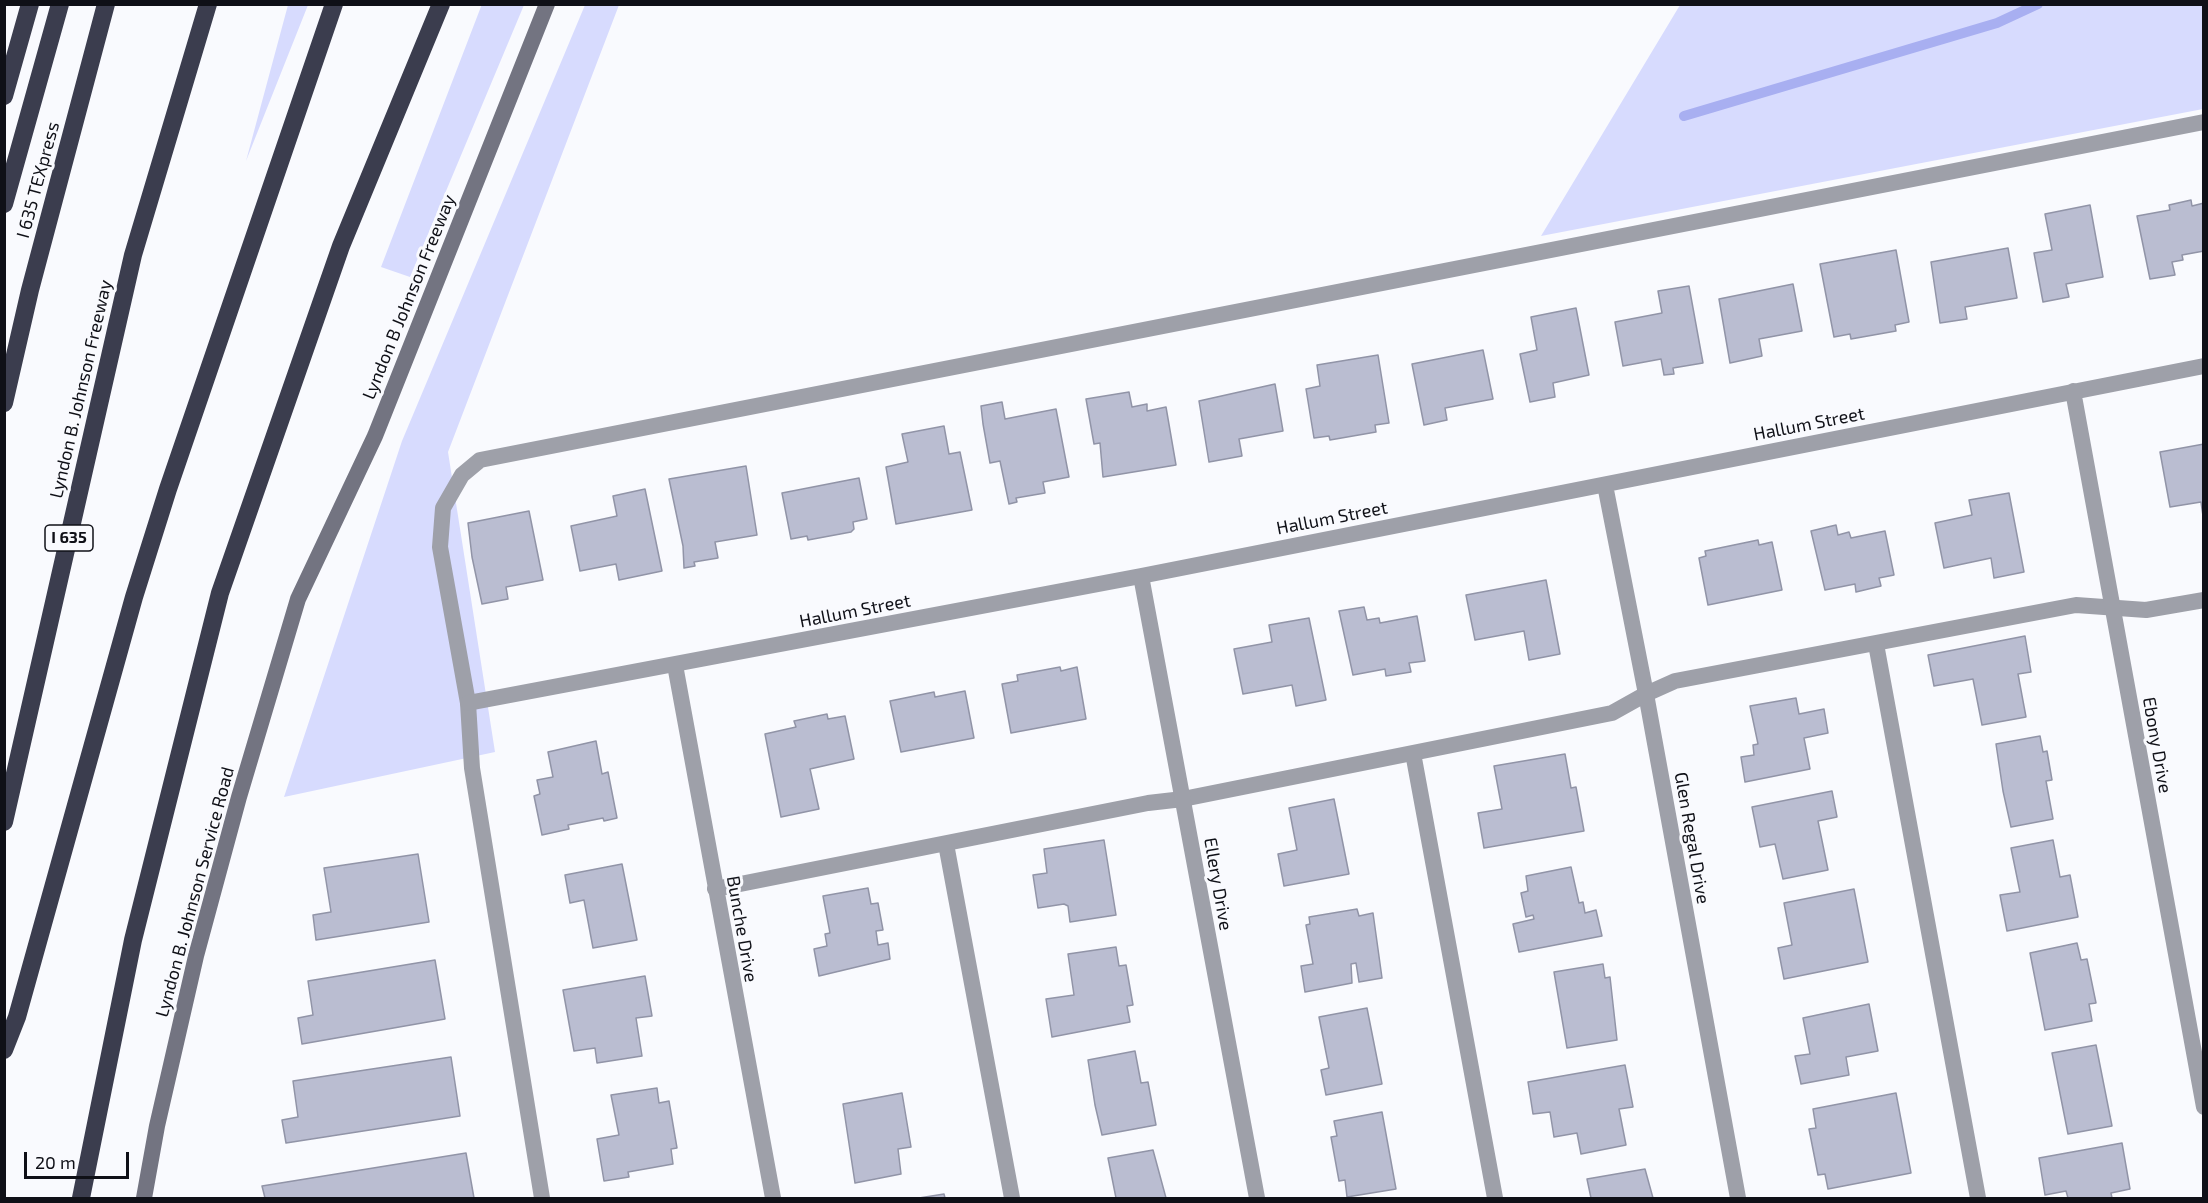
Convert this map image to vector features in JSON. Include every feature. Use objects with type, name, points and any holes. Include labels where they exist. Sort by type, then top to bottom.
[{"type":"highway","points":[[4,96],[30,4]]},
{"type":"highway","points":[[4,204],[60,4]]},
{"type":"highway","name":"I 635 TEXpress","points":[[4,403],[30,290],[106,4]]},
{"type":"highway","name":"Lyndon B. Johnson Freeway","points":[[4,822],[133,255],[208,4]]},
{"type":"highway","points":[[4,1050],[17,1017],[134,597],[168,489],[334,4]]},
{"type":"highway","points":[[81,1198],[133,940],[220,592],[341,246],[441,4]]},
{"type":"main road","name":"Lyndon B Johnson Freeway","points":[[298,599],[375,436],[547,4]]},
{"type":"main road","name":"Lyndon B. Johnson Service Road","points":[[144,1198],[157,1126],[196,956],[239,797],[298,599]]},
{"type":"street","points":[[542,1198],[472,768],[468,703],[440,547],[443,508],[462,475],[480,460],[2204,122]]},
{"type":"street","name":"Hallum Street","points":[[468,703],[1142,576],[2204,366]]},
{"type":"street","name":"Ebony Drive","points":[[2073,391],[2204,1107]]},
{"type":"street","name":"Glen Regal Drive","points":[[1605,485],[1646,694],[1738,1198]]},
{"type":"street","name":"Ellery Drive","points":[[1142,576],[1257,1198]]},
{"type":"street","points":[[715,889],[1612,713],[1675,681],[2076,604],[2112,609],[2146,610],[2204,600]]},
{"type":"street","points":[[1876,644],[1978,1198]]},
{"type":"street","name":"Bunche Drive","points":[[675,665],[772,1198]]},
{"type":"street","points":[[1413,753],[1495,1198]]},
{"type":"street","points":[[946,844],[1012,1198]]},
{"type":"shaded area","points":[[482,4],[524,5],[410,277],[381,267]]},
{"type":"shaded area","points":[[288,5],[308,5],[246,161]]},
{"type":"shaded area","points":[[585,5],[619,5],[448,452],[495,752],[284,797],[402,441]]},
{"type":"shaded area","points":[[1680,5],[2203,5],[2203,109],[1541,236]]},
{"type":"building","points":[[2191,200],[2192,206],[2204,203],[2204,251],[2182,255],[2183,260],[2172,262],[2175,275],[2150,279],[2137,216],[2170,210],[2169,205]]},
{"type":"building","points":[[2090,205],[2103,277],[2066,284],[2069,297],[2043,302],[2034,253],[2052,250],[2045,214]]},
{"type":"building","points":[[2008,248],[2017,298],[1965,307],[1967,319],[1940,323],[1931,262]]},
{"type":"building","points":[[1896,250],[1909,322],[1895,325],[1896,331],[1851,339],[1850,334],[1834,337],[1820,264]]},
{"type":"building","points":[[1793,284],[1802,331],[1759,339],[1762,356],[1730,363],[1719,299]]},
{"type":"building","points":[[1689,286],[1703,363],[1673,368],[1674,374],[1664,375],[1661,359],[1623,366],[1615,322],[1662,313],[1658,291]]},
{"type":"building","points":[[1576,308],[1589,375],[1553,383],[1555,397],[1530,402],[1520,354],[1537,350],[1531,317]]},
{"type":"building","points":[[1483,350],[1493,399],[1445,408],[1447,420],[1424,425],[1412,364]]},
{"type":"building","points":[[1378,355],[1389,423],[1375,425],[1376,432],[1330,440],[1329,436],[1314,438],[1306,389],[1320,386],[1317,365]]},
{"type":"building","points":[[1275,384],[1283,431],[1239,439],[1242,456],[1209,462],[1199,401]]},
{"type":"building","points":[[1129,392],[1132,407],[1147,404],[1147,411],[1166,407],[1176,465],[1103,477],[1100,443],[1094,444],[1086,399]]},
{"type":"building","points":[[1002,402],[1005,419],[1056,409],[1069,477],[1043,482],[1045,493],[1016,498],[1017,502],[1009,504],[1000,461],[990,463],[981,406]]},
{"type":"building","points":[[944,426],[949,454],[960,452],[972,510],[896,524],[886,467],[908,462],[902,434]]},
{"type":"building","points":[[2204,444],[2203,516],[2201,502],[2170,507],[2160,452]]},
{"type":"building","points":[[746,466],[757,535],[715,542],[718,558],[694,562],[695,566],[684,568],[683,546],[669,479]]},
{"type":"building","points":[[859,478],[867,519],[853,522],[854,529],[851,532],[808,540],[807,536],[791,539],[782,493]]},
{"type":"building","points":[[645,489],[662,571],[619,580],[616,564],[580,571],[571,526],[617,516],[613,496]]},
{"type":"building","points":[[2009,493],[2024,572],[1994,578],[1991,558],[1944,568],[1935,523],[1972,515],[1969,500]]},
{"type":"building","points":[[529,511],[543,580],[506,587],[508,599],[482,604],[472,557],[468,523]]},
{"type":"building","points":[[1836,525],[1838,535],[1849,532],[1851,538],[1885,531],[1894,575],[1879,578],[1881,586],[1856,592],[1855,584],[1825,590],[1811,531]]},
{"type":"building","points":[[1758,540],[1759,545],[1772,542],[1782,590],[1708,605],[1699,558],[1706,556],[1705,551]]},
{"type":"building","points":[[1546,580],[1560,654],[1529,660],[1524,631],[1475,640],[1466,595]]},
{"type":"building","points":[[1364,607],[1367,620],[1379,618],[1380,623],[1417,616],[1425,661],[1409,663],[1411,672],[1386,676],[1385,669],[1353,675],[1339,611]]},
{"type":"building","points":[[1309,618],[1326,700],[1296,706],[1292,685],[1243,694],[1234,649],[1272,642],[1269,625]]},
{"type":"building","points":[[2025,636],[2031,672],[2018,674],[2026,717],[1982,725],[1973,679],[1934,686],[1928,655]]},
{"type":"building","points":[[1060,667],[1061,671],[1077,667],[1086,719],[1011,733],[1002,684],[1018,681],[1017,675]]},
{"type":"building","points":[[965,691],[974,738],[901,752],[890,701],[934,692],[935,697]]},
{"type":"building","points":[[1796,698],[1799,714],[1824,709],[1828,733],[1804,738],[1810,769],[1745,782],[1741,757],[1754,755],[1753,745],[1758,744],[1750,706]]},
{"type":"building","points":[[827,714],[828,719],[845,716],[854,759],[810,769],[819,809],[781,817],[765,734],[796,727],[794,721]]},
{"type":"building","points":[[2040,736],[2043,752],[2047,751],[2052,780],[2046,781],[2053,819],[2011,827],[1996,744]]},
{"type":"building","points":[[596,741],[602,774],[608,772],[617,818],[604,821],[603,818],[568,825],[569,829],[542,835],[534,796],[540,794],[537,780],[553,777],[548,752]]},
{"type":"building","points":[[1565,754],[1571,788],[1576,787],[1584,831],[1484,848],[1478,813],[1502,809],[1494,766]]},
{"type":"building","points":[[1832,791],[1837,817],[1818,821],[1828,870],[1783,879],[1775,844],[1760,847],[1752,807]]},
{"type":"building","points":[[1334,799],[1349,874],[1284,886],[1278,854],[1297,850],[1289,808]]},
{"type":"building","points":[[1104,840],[1116,915],[1070,922],[1068,906],[1064,904],[1038,908],[1033,875],[1047,873],[1044,849]]},
{"type":"building","points":[[2053,840],[2060,877],[2070,875],[2078,917],[2007,931],[2000,895],[2020,892],[2011,848]]},
{"type":"building","points":[[418,854],[429,922],[316,940],[313,915],[331,912],[324,868]]},
{"type":"building","points":[[622,864],[637,940],[593,948],[584,900],[570,903],[565,875]]},
{"type":"building","points":[[1571,867],[1579,903],[1583,902],[1585,913],[1596,910],[1602,936],[1519,952],[1513,924],[1534,919],[1533,915],[1526,917],[1521,893],[1528,891],[1526,876]]},
{"type":"building","points":[[868,888],[871,904],[878,903],[883,930],[876,931],[878,945],[888,943],[890,959],[819,976],[814,949],[827,946],[825,934],[830,933],[823,896]]},
{"type":"building","points":[[1854,889],[1868,962],[1784,979],[1778,948],[1792,945],[1784,903]]},
{"type":"building","points":[[1357,909],[1359,916],[1373,913],[1382,978],[1359,982],[1356,963],[1351,964],[1352,983],[1305,992],[1301,966],[1313,964],[1306,925],[1310,924],[1309,917]]},
{"type":"building","points":[[2077,943],[2081,960],[2087,959],[2096,1003],[2089,1004],[2092,1021],[2045,1030],[2030,953]]},
{"type":"building","points":[[1116,947],[1119,966],[1126,965],[1133,1005],[1127,1006],[1130,1022],[1052,1037],[1046,999],[1074,995],[1068,954]]},
{"type":"building","points":[[435,960],[445,1019],[302,1044],[298,1018],[313,1015],[308,981]]},
{"type":"building","points":[[1603,964],[1605,978],[1610,977],[1617,1040],[1567,1048],[1554,972]]},
{"type":"building","points":[[645,976],[652,1016],[636,1018],[642,1056],[597,1063],[595,1048],[574,1051],[563,990]]},
{"type":"building","points":[[1869,1004],[1878,1051],[1846,1057],[1849,1075],[1801,1084],[1795,1056],[1810,1054],[1803,1018]]},
{"type":"building","points":[[1367,1008],[1382,1084],[1326,1095],[1321,1070],[1329,1068],[1319,1017]]},
{"type":"building","points":[[2096,1045],[2112,1126],[2068,1134],[2052,1053]]},
{"type":"building","points":[[1135,1051],[1141,1083],[1148,1082],[1156,1125],[1102,1135],[1088,1060]]},
{"type":"building","points":[[451,1057],[460,1116],[286,1143],[282,1120],[298,1117],[293,1081]]},
{"type":"building","points":[[1625,1065],[1633,1107],[1619,1109],[1626,1145],[1581,1154],[1577,1133],[1554,1137],[1550,1112],[1533,1114],[1528,1082]]},
{"type":"building","points":[[657,1088],[659,1103],[669,1101],[677,1148],[671,1149],[673,1164],[628,1172],[629,1177],[604,1181],[597,1139],[619,1135],[611,1095]]},
{"type":"building","points":[[902,1093],[911,1147],[898,1149],[901,1174],[855,1183],[843,1104]]},
{"type":"building","points":[[1896,1093],[1911,1173],[1828,1189],[1825,1174],[1818,1175],[1809,1129],[1816,1128],[1813,1109]]},
{"type":"building","points":[[1382,1112],[1396,1189],[1347,1197],[1345,1180],[1339,1181],[1331,1137],[1337,1136],[1334,1121]]},
{"type":"building","points":[[2122,1143],[2130,1189],[2111,1193],[2112,1198],[2068,1198],[2066,1191],[2045,1195],[2039,1158]]},
{"type":"building","points":[[1153,1150],[1166,1198],[1116,1198],[1108,1158]]},
{"type":"building","points":[[466,1153],[474,1198],[265,1198],[262,1186]]},
{"type":"building","points":[[1645,1169],[1653,1198],[1591,1198],[1587,1179]]},
{"type":"building","points":[[944,1194],[945,1198],[919,1198]]},
{"type":"waterway","points":[[1684,116],[1997,23],[2038,4]]}]
